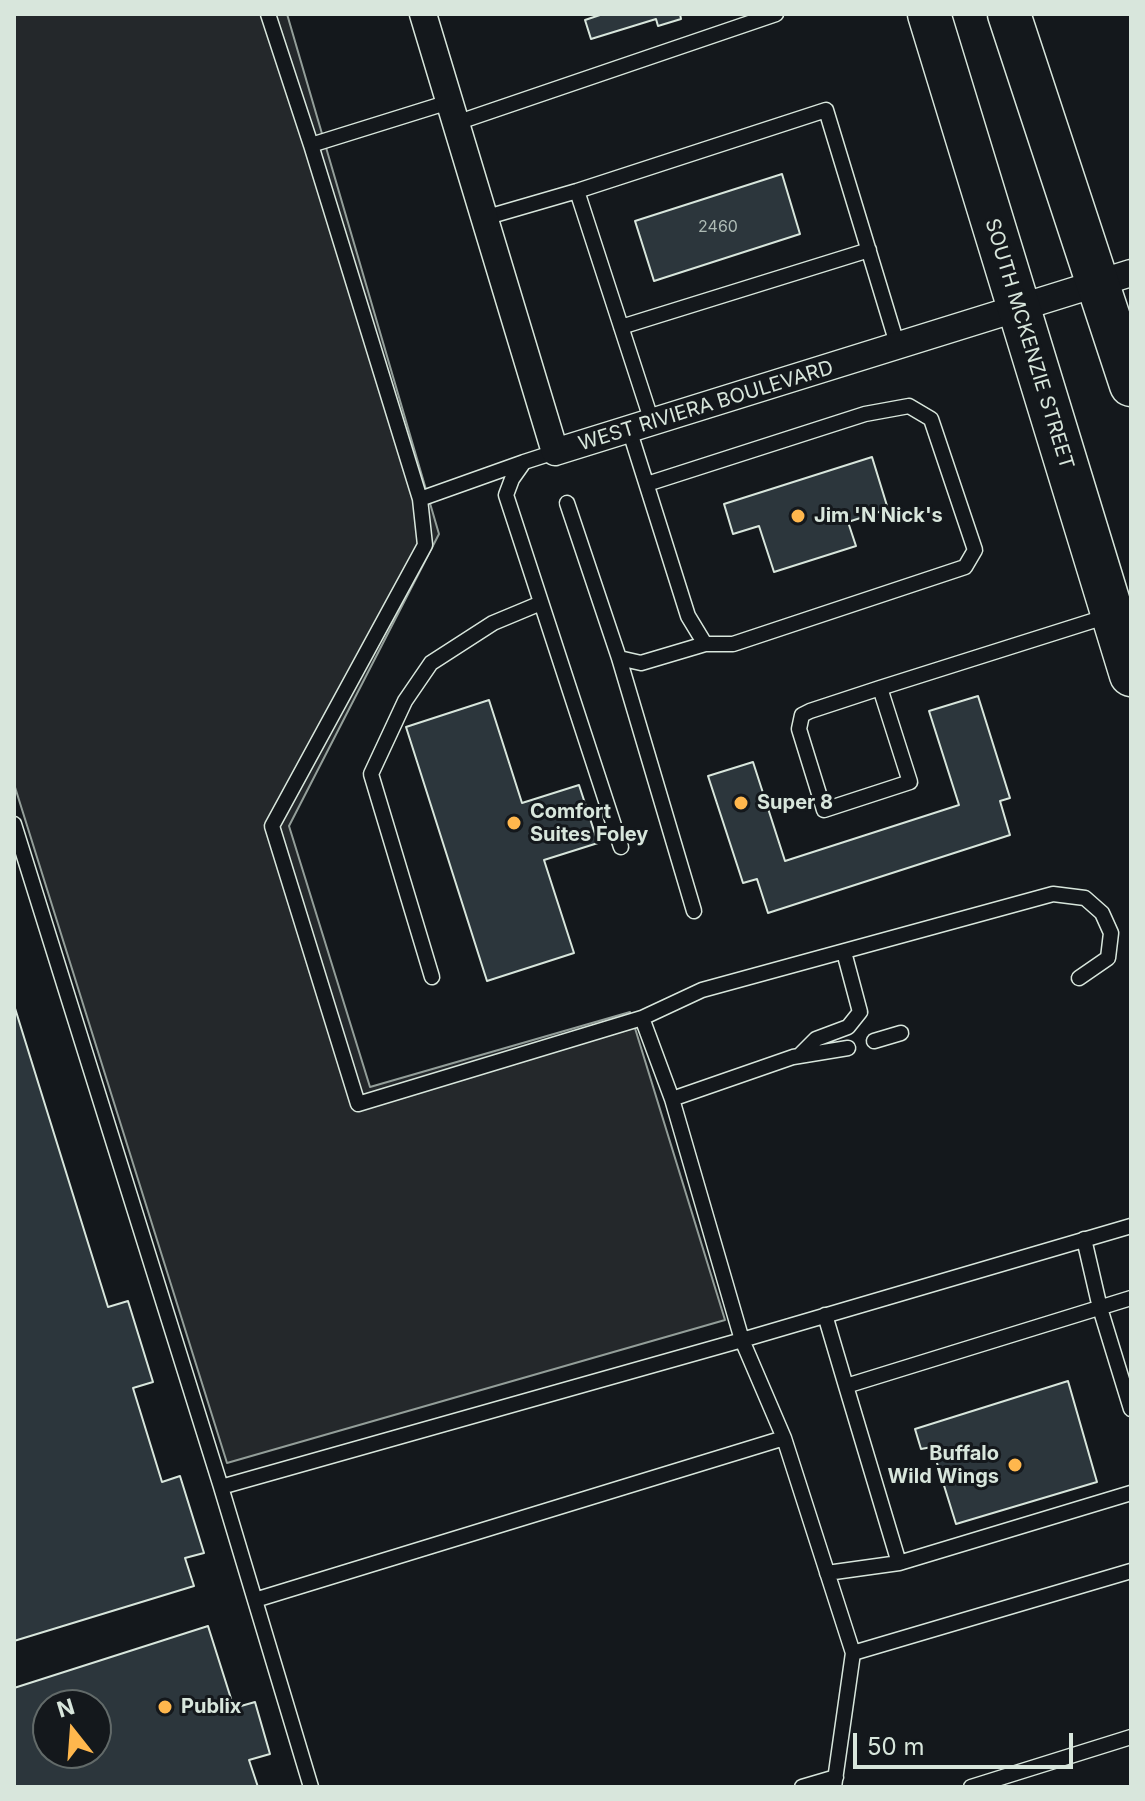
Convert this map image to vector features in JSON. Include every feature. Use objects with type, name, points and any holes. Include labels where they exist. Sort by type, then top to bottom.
[{"type":"main road","name":"SOUTH MCKENZIE STREET","points":[[929,14],[1131,675]]},
{"type":"main road","points":[[1009,14],[1115,278],[1131,385]]},
{"type":"street","name":"WEST RIVIERA BOULEVARD","points":[[424,14],[555,452],[1115,278]]},
{"type":"lane","points":[[268,14],[420,499],[425,545],[272,826],[358,1104],[642,1018],[702,990],[1053,894],[1085,898],[1102,913],[1111,933],[1108,958],[1079,978]]},
{"type":"lane","points":[[311,145],[452,112],[776,14]]},
{"type":"lane","points":[[484,218],[826,110],[898,347]]},
{"type":"lane","points":[[577,191],[621,327],[640,426],[647,484],[688,616],[705,644]]},
{"type":"lane","points":[[621,327],[869,250]]},
{"type":"lane","points":[[619,658],[641,663],[705,644],[733,644],[965,567],[975,550],[931,419],[909,406],[865,414],[647,484]]},
{"type":"lane","points":[[420,499],[555,452]]},
{"type":"lane","points":[[524,462],[506,495],[621,847]]},
{"type":"lane","points":[[567,503],[619,658],[694,911]]},
{"type":"lane","points":[[432,977],[371,774],[405,701],[431,663],[493,623],[541,603]]},
{"type":"lane","points":[[880,688],[910,782],[824,810],[799,729],[802,715],[880,688],[1112,615]]},
{"type":"lane","points":[[14,824],[221,1487],[311,1787]]},
{"type":"lane","points":[[800,1055],[816,1039],[848,1027],[860,1012],[844,952]]},
{"type":"lane","points":[[642,1018],[672,1099],[742,1340],[784,1438],[853,1653],[835,1782],[802,1787]]},
{"type":"lane","points":[[874,1041],[901,1033]]},
{"type":"lane","points":[[672,1099],[763,1065],[800,1055],[848,1048]]},
{"type":"lane","points":[[221,1487],[1131,1226]]},
{"type":"lane","points":[[1084,1239],[1100,1308],[1131,1409]]},
{"type":"lane","points":[[846,1386],[1131,1298]]},
{"type":"lane","points":[[825,1315],[899,1563]]},
{"type":"lane","points":[[255,1600],[784,1438]]},
{"type":"lane","points":[[827,1573],[899,1563],[1131,1493]]},
{"type":"lane","points":[[853,1653],[1131,1571]]},
{"type":"lane","points":[[971,1787],[1020,1780],[1131,1737]]},
{"type":"shaded area","points":[[14,14],[287,14],[439,534],[289,826],[370,1087],[630,1012],[725,1320],[227,1463],[14,784]]},
{"type":"building","points":[[603,14],[680,14],[681,19],[658,26],[656,19],[591,39],[585,20]]},
{"type":"building","points":[[782,174],[800,234],[654,281],[635,221]]},
{"type":"building","name":"Jim 'N Nick's","points":[[872,457],[888,509],[848,522],[856,546],[774,572],[759,526],[733,534],[724,504]]},
{"type":"building","name":"Super 8","points":[[978,696],[1010,798],[1000,801],[1010,835],[768,913],[757,879],[743,883],[708,776],[753,762],[785,861],[959,805],[929,711]]},
{"type":"building","name":"Comfort Suites Foley","points":[[489,700],[522,803],[579,785],[598,843],[544,860],[574,953],[487,981],[406,727]]},
{"type":"building","points":[[14,1005],[108,1307],[128,1301],[153,1382],[133,1388],[162,1482],[180,1476],[204,1553],[185,1558],[194,1586],[14,1641]]},
{"type":"building","name":"Buffalo Wild Wings","points":[[1068,1381],[1097,1482],[956,1524],[932,1447],[921,1449],[915,1429]]},
{"type":"building","name":"Publix","points":[[208,1626],[234,1708],[255,1702],[270,1754],[249,1760],[258,1787],[14,1787],[14,1688]]},
{"type":"place","name":"Jim 'N Nick's","points":[[798,516]]},
{"type":"place","name":"Super 8","points":[[741,803]]},
{"type":"place","name":"Comfort Suites Foley","points":[[514,823]]},
{"type":"place","name":"Buffalo Wild Wings","points":[[1015,1465]]},
{"type":"place","name":"Publix","points":[[165,1707]]}]
